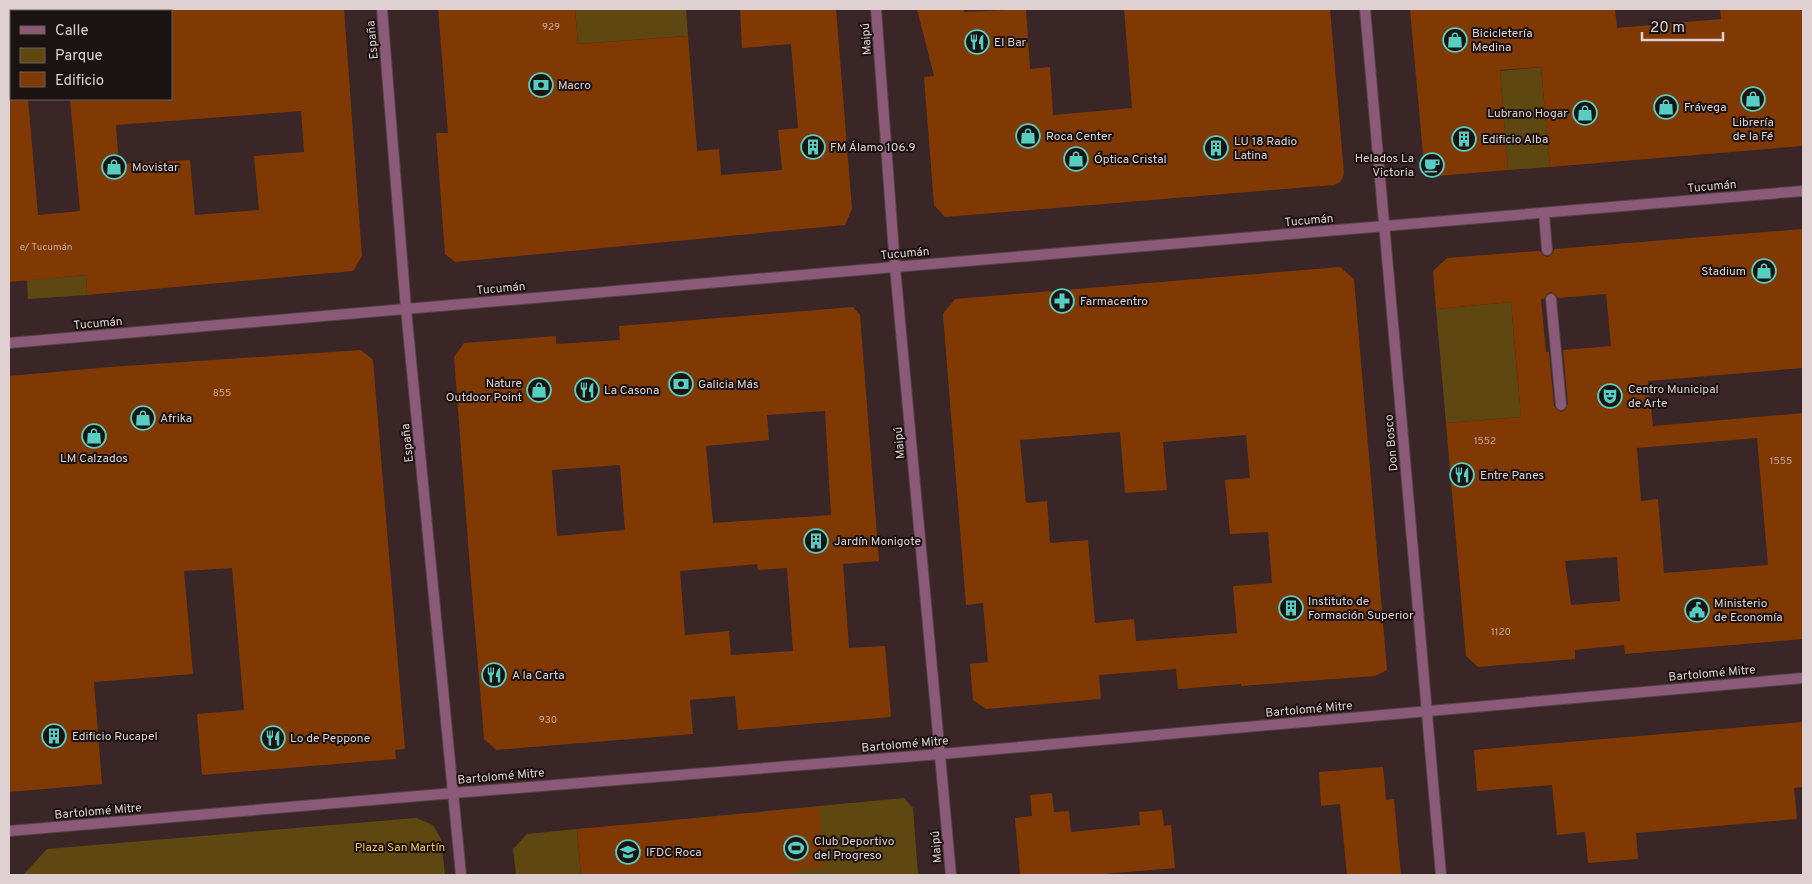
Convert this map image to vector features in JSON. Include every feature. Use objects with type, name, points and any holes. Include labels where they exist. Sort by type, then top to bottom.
[{"type":"street","name":"España","points":[[382,9],[406,309],[461,875]]},
{"type":"street","name":"Maipú","points":[[876,9],[895,266],[951,875]]},
{"type":"street","name":"Don Bosco","points":[[1365,9],[1441,875]]},
{"type":"street","name":"Tucumán","points":[[9,343],[895,266],[1803,191]]},
{"type":"street","points":[[1544,213],[1547,250]]},
{"type":"street","points":[[1551,299],[1561,405]]},
{"type":"street","name":"Bartolomé Mitre","points":[[9,831],[941,754],[1803,678]]},
{"type":"green space","points":[[575,9],[686,9],[688,36],[578,44]]},
{"type":"green space","points":[[1541,67],[1550,167],[1508,170],[1500,71]]},
{"type":"green space","points":[[86,275],[87,295],[28,299],[27,280]]},
{"type":"green space","points":[[1511,302],[1521,417],[1446,423],[1436,309]]},
{"type":"green space","name":"Club Deportivo del Progreso","points":[[904,798],[913,808],[918,875],[678,875],[674,820]]},
{"type":"green space","name":"Plaza San Martín","points":[[416,818],[433,825],[441,839],[445,875],[23,875],[47,849]]},
{"type":"green space","points":[[577,829],[581,875],[516,875],[513,849],[527,834]]},
{"type":"building","points":[[171,9],[344,9],[362,256],[353,271],[87,295],[86,275],[9,282],[9,64],[10,100],[28,100],[38,215],[80,211],[70,100],[172,100]],"holes":[[[301,111],[304,152],[254,156],[259,210],[195,215],[190,160],[119,164],[116,125]]]},
{"type":"building","points":[[438,9],[575,9],[578,44],[688,36],[697,151],[719,149],[721,175],[782,170],[778,130],[798,128],[791,44],[742,48],[740,9],[836,9],[852,209],[845,225],[455,262],[445,254],[436,133],[448,133]]},
{"type":"building","points":[[917,9],[964,9],[964,12],[1026,9],[1030,69],[1050,67],[1053,115],[1132,108],[1124,9],[1330,9],[1343,177],[1339,183],[1334,185],[945,217],[934,205],[924,77],[934,76]]},
{"type":"building","points":[[1410,9],[1615,9],[1617,28],[1721,19],[1720,9],[1803,9],[1803,146],[1550,167],[1541,67],[1500,70],[1508,170],[1425,177]]},
{"type":"building","points":[[1803,229],[1803,368],[1648,381],[1653,426],[1803,413],[1803,639],[1625,654],[1624,645],[1575,650],[1575,659],[1478,667],[1466,656],[1446,423],[1521,417],[1511,302],[1436,309],[1433,271],[1447,258],[1537,251],[1548,257],[1553,253],[1554,249]],"holes":[[[1551,292],[1558,298],[1606,294],[1611,346],[1563,350],[1568,404],[1565,410],[1561,412],[1554,406],[1549,352],[1546,352],[1541,299],[1544,299]],[[1757,438],[1768,565],[1664,573],[1658,499],[1641,501],[1637,448]],[[1617,557],[1620,601],[1571,605],[1565,561]]]},
{"type":"building","points":[[1340,267],[1354,279],[1387,670],[1375,676],[1178,689],[1176,669],[1099,675],[1101,699],[986,709],[973,700],[970,664],[988,662],[983,603],[966,605],[943,314],[955,299]],"holes":[[[1120,432],[1125,493],[1167,490],[1163,442],[1246,435],[1250,478],[1225,480],[1230,534],[1268,532],[1272,583],[1233,586],[1237,633],[1136,641],[1134,619],[1095,623],[1088,540],[1050,543],[1047,501],[1026,503],[1020,440]]]},
{"type":"building","points":[[853,307],[860,315],[879,561],[843,564],[849,648],[885,646],[891,717],[738,730],[735,696],[690,700],[693,734],[496,750],[484,739],[454,357],[464,343],[556,336],[556,344],[620,340],[619,326]],"holes":[[[825,411],[831,515],[713,523],[706,446],[769,440],[767,415]],[[620,465],[625,530],[557,536],[552,470]],[[757,564],[758,570],[787,568],[793,651],[731,655],[729,631],[685,635],[680,571]]]},
{"type":"building","points":[[361,350],[373,360],[405,749],[395,750],[396,759],[202,775],[197,714],[244,710],[232,568],[184,571],[193,674],[94,682],[102,784],[9,792],[9,376],[110,367]]},
{"type":"building","points":[[1803,722],[1803,787],[1794,788],[1797,819],[1636,833],[1638,859],[1588,863],[1585,832],[1557,835],[1552,785],[1477,791],[1474,750]]},
{"type":"building","points":[[1383,767],[1386,800],[1394,799],[1401,875],[1347,875],[1340,804],[1321,806],[1319,772]]},
{"type":"building","points":[[1052,793],[1054,812],[1069,811],[1071,832],[1140,825],[1139,812],[1162,810],[1164,826],[1171,825],[1175,868],[1092,875],[1020,875],[1015,818],[1032,816],[1030,795]]},
{"type":"building","points":[[819,807],[824,867],[795,870],[796,875],[581,875],[577,829]]},
{"type":"place","name":"Bicicletería Medina","points":[[1455,40]]},
{"type":"place","name":"El Bar","points":[[977,42]]},
{"type":"place","name":"Macro","points":[[541,85]]},
{"type":"place","name":"Librería de la Fé","points":[[1753,99]]},
{"type":"place","name":"Frávega","points":[[1666,107]]},
{"type":"place","name":"Lubrano Hogar","points":[[1585,113]]},
{"type":"place","name":"Roca Center","points":[[1028,136]]},
{"type":"place","name":"Edificio Alba","points":[[1464,139]]},
{"type":"place","name":"FM Álamo 106.9","points":[[813,147]]},
{"type":"place","name":"LU 18 Radio Latina","points":[[1216,148]]},
{"type":"place","name":"Óptica Cristal","points":[[1076,159]]},
{"type":"place","name":"Helados La Victoria","points":[[1432,165]]},
{"type":"place","name":"Movistar","points":[[114,167]]},
{"type":"place","name":"Stadium","points":[[1764,271]]},
{"type":"place","name":"Farmacentro","points":[[1062,301]]},
{"type":"place","name":"Galicia Más","points":[[681,384]]},
{"type":"place","name":"Nature Outdoor Point","points":[[539,390]]},
{"type":"place","name":"La Casona","points":[[587,390]]},
{"type":"place","name":"Centro Municipal de Arte","points":[[1610,396]]},
{"type":"place","name":"Afrika","points":[[143,418]]},
{"type":"place","name":"LM Calzados","points":[[94,436]]},
{"type":"place","name":"Entre Panes","points":[[1462,475]]},
{"type":"place","name":"Jardín Monigote","points":[[816,541]]},
{"type":"place","name":"Instituto de Formación Superior","points":[[1291,608]]},
{"type":"place","name":"Ministerio de Economía","points":[[1697,610]]},
{"type":"place","name":"A la Carta","points":[[494,675]]},
{"type":"place","name":"Edificio Rucapel","points":[[54,736]]},
{"type":"place","name":"Lo de Peppone","points":[[273,738]]},
{"type":"place","name":"Club Deportivo del Progreso","points":[[796,848]]},
{"type":"place","name":"IFDC Roca","points":[[628,852]]}]
